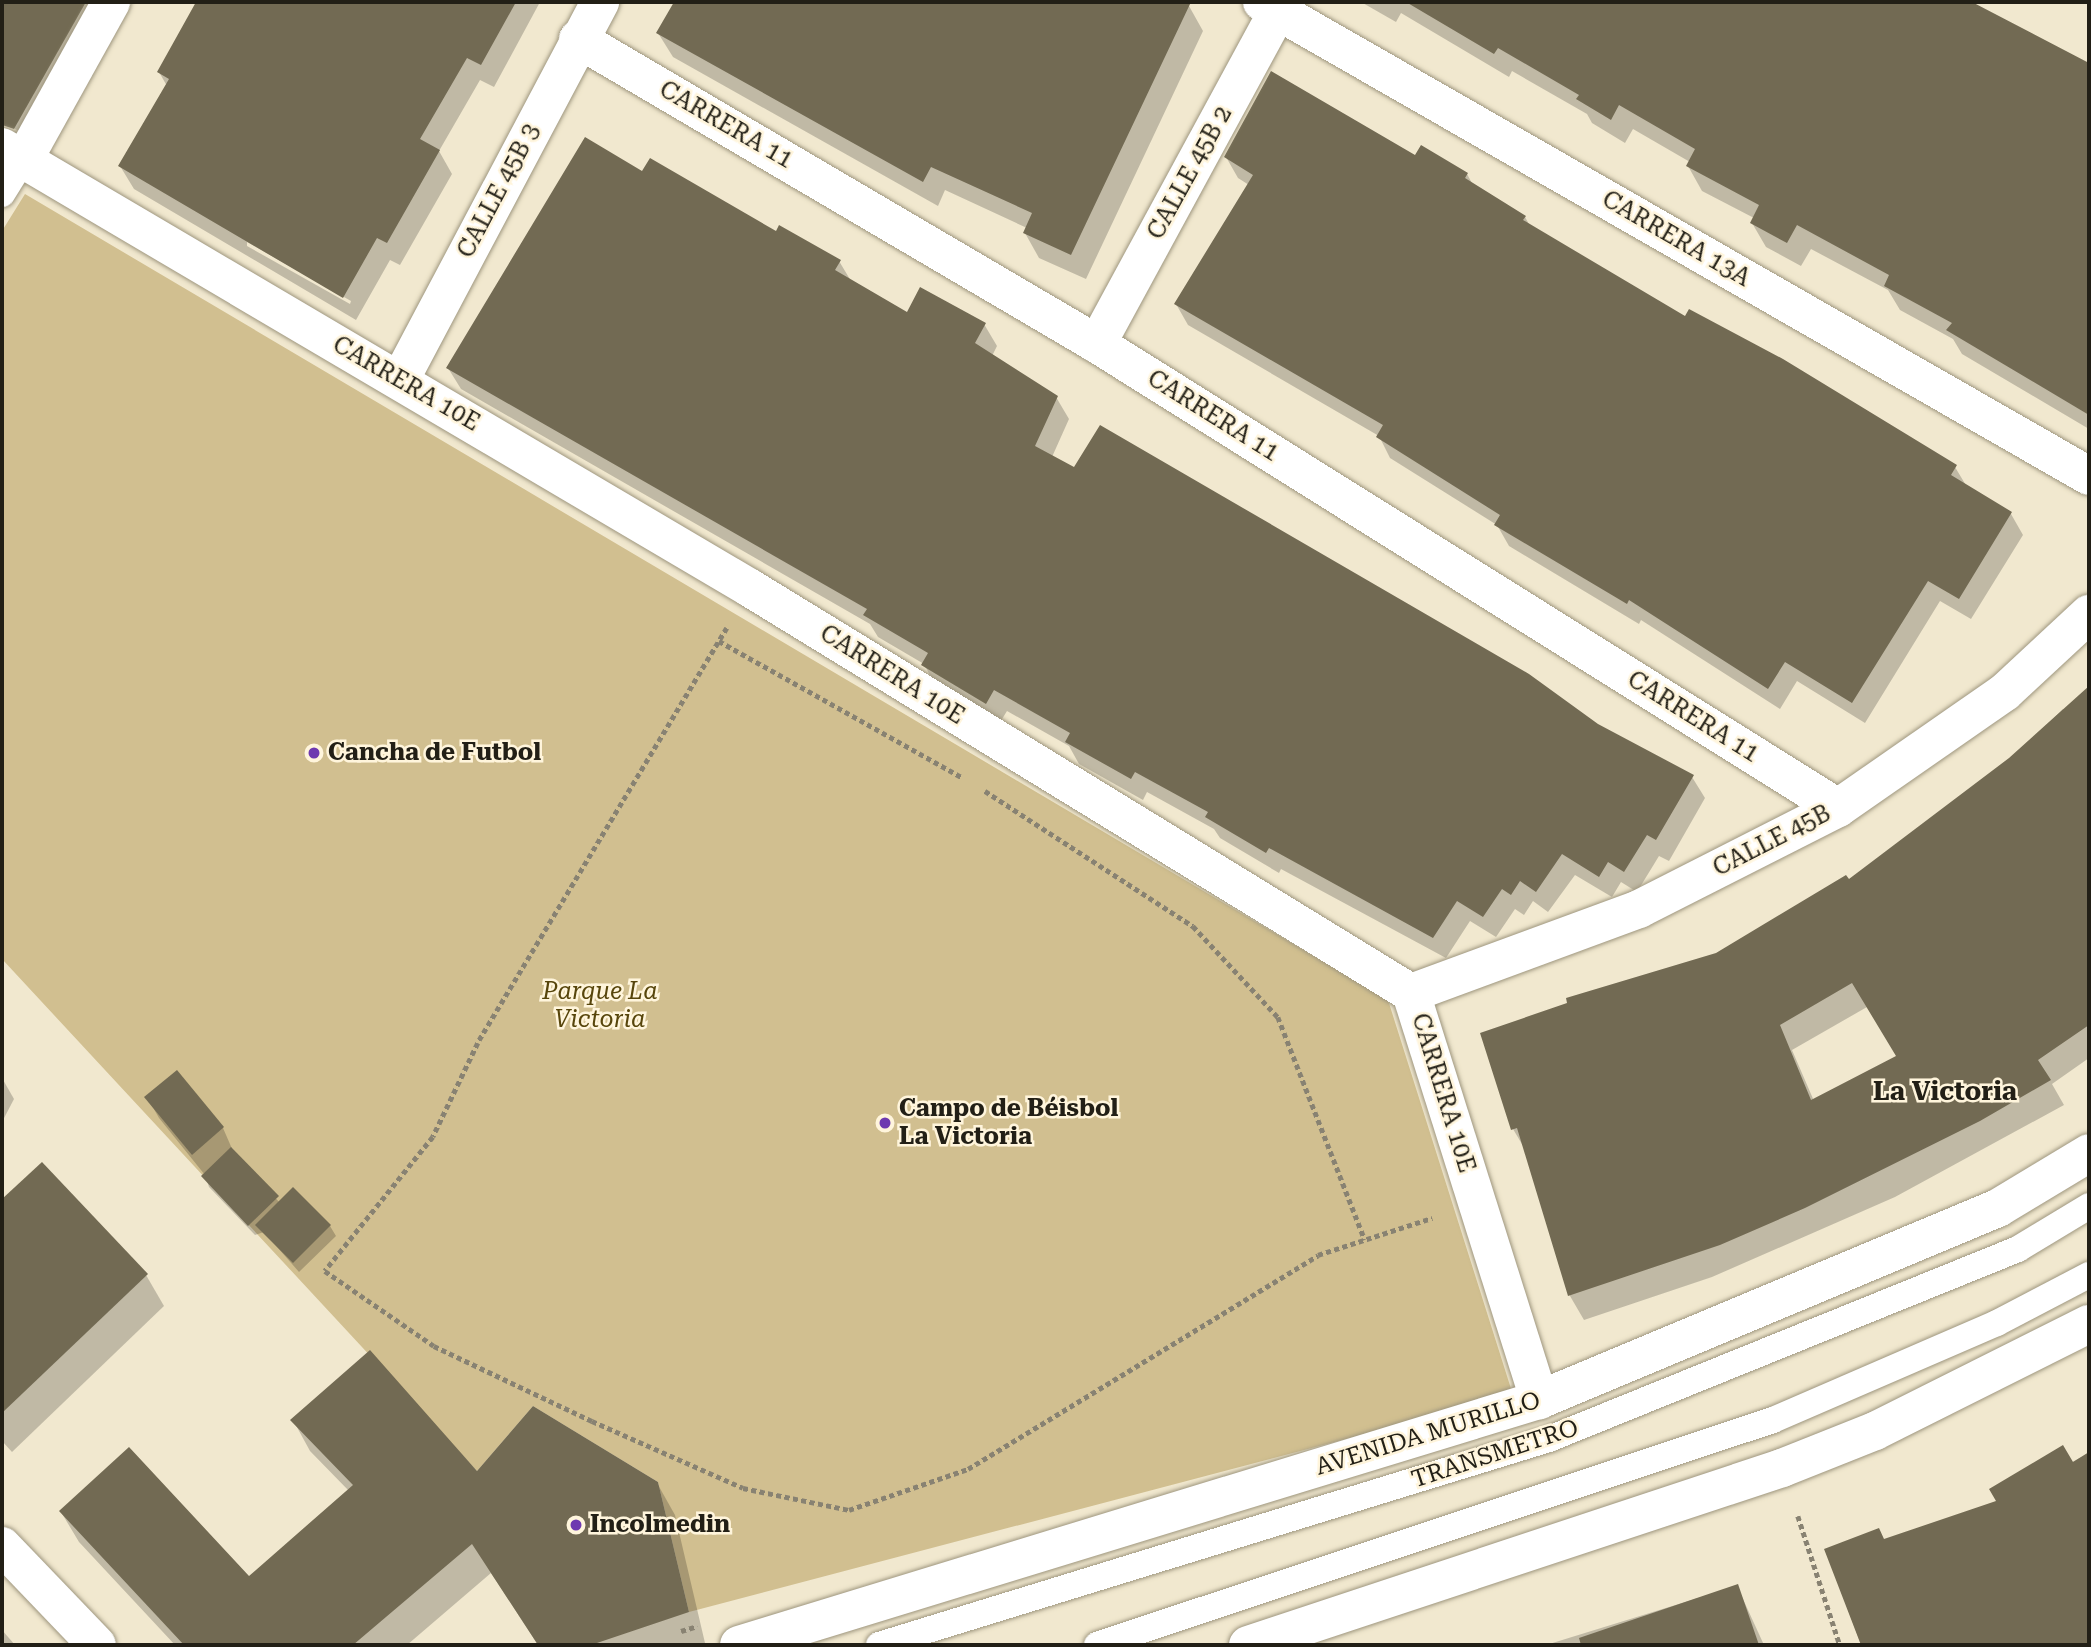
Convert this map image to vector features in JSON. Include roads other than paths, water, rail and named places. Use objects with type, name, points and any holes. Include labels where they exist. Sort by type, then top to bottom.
[{"type":"street","points":[[12,154],[111,2]]},
{"type":"street","name":"CALLE 45B 3","points":[[400,380],[578,39],[600,2]]},
{"type":"street","name":"CALLE 45B 2","points":[[1097,344],[1275,5]]},
{"type":"street","name":"CARRERA 13A","points":[[1275,5],[2089,476]]},
{"type":"street","name":"CARRERA 11","points":[[578,39],[1097,344],[1838,808]]},
{"type":"street","name":"CARRERA 10E","points":[[12,154],[750,587],[1411,993],[1539,1400]]},
{"type":"street","name":"CALLE 45B","points":[[1411,993],[1640,909],[1838,808],[2005,692],[2089,614]]},
{"type":"street","name":"AVENIDA MURILLO","points":[[739,1645],[1539,1400],[1998,1208],[2089,1153]]},
{"type":"street","points":[[1248,1645],[1782,1468],[1925,1408],[2089,1324]]},
{"type":"street","points":[[2,1546],[97,1645]]},
{"type":"lane","points":[[2,194],[12,154]]},
{"type":"lane","name":"TRANSMETRO","points":[[880,1645],[1549,1439],[2018,1249],[2089,1206]]},
{"type":"lane","points":[[1097,1645],[1773,1420],[1997,1323],[2089,1275]]},
{"type":"place","name":"Cancha de Futbol","points":[[314,753]]},
{"type":"place","name":"Campo de Béisbol La Victoria","points":[[885,1123]]},
{"type":"place","name":"Incolmedin","points":[[576,1525]]},
{"type":"district","name":"La Victoria","points":[[1945,1092]]},
{"type":"park label","name":"Parque La Victoria","points":[[600,1006]]}]
